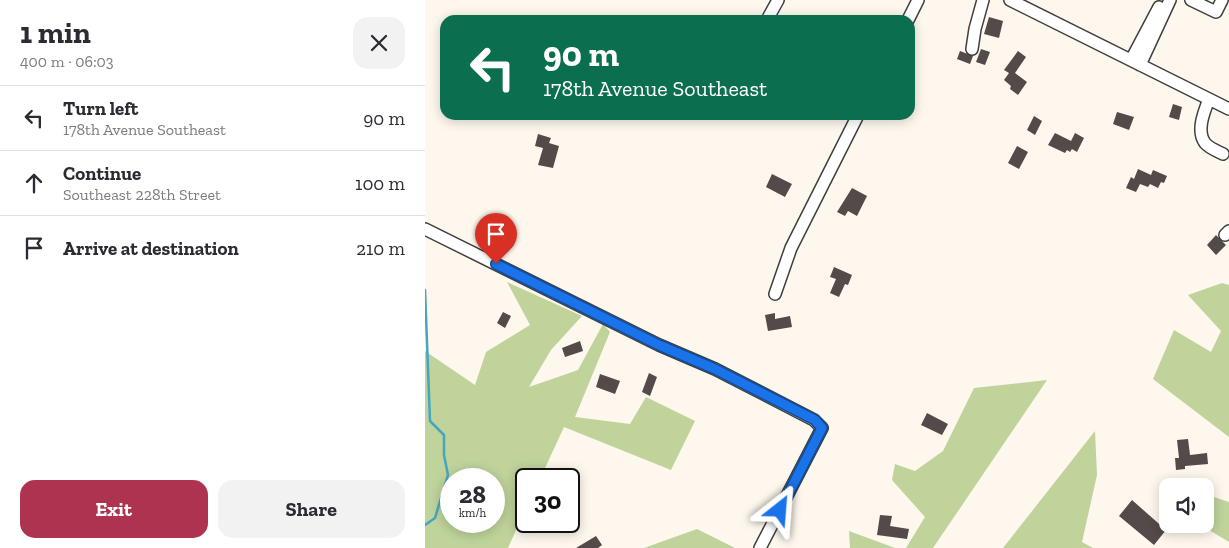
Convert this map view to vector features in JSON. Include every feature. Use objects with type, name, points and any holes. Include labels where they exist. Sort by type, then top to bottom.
[{"type":"street","points":[[770,15],[778,0]]},
{"type":"street","points":[[910,15],[918,0]]},
{"type":"street","points":[[972,49],[983,0]]},
{"type":"street","points":[[1010,0],[1229,109]]},
{"type":"street","points":[[1135,63],[1162,0]]},
{"type":"street","points":[[1135,63],[1170,0]]},
{"type":"street","points":[[1191,0],[1216,12],[1222,0]]},
{"type":"street","points":[[1209,99],[1203,116],[1202,136],[1206,144],[1223,154]]},
{"type":"street","points":[[775,294],[791,248],[856,120]]},
{"type":"street","points":[[425,228],[659,345],[715,369],[815,420],[822,428],[760,548]]},
{"type":"green space","points":[[507,282],[582,316],[551,350],[529,387],[578,370],[603,324],[610,332],[575,417],[630,424],[646,397],[695,421],[671,470],[564,427],[545,468],[515,468],[515,532],[508,548],[425,548],[425,351],[475,385],[486,352],[530,325]]},
{"type":"green space","points":[[1222,283],[1229,285],[1229,437],[1153,379],[1174,330],[1211,352],[1221,331],[1188,295]]},
{"type":"green space","points":[[1047,380],[933,548],[906,548],[925,517],[892,480],[895,464],[915,471],[943,451],[974,388]]},
{"type":"green space","points":[[1095,431],[1097,475],[1082,542],[1093,548],[1003,548]]},
{"type":"green space","points":[[1214,497],[1229,502],[1229,542],[1214,533]]},
{"type":"green space","points":[[697,529],[735,548],[644,548]]},
{"type":"green space","points":[[849,531],[895,548],[850,548]]},
{"type":"building","points":[[989,17],[1003,21],[999,38],[984,34]]},
{"type":"building","points":[[981,49],[990,52],[985,65],[976,62]]},
{"type":"building","points":[[960,51],[973,56],[970,64],[957,59]]},
{"type":"building","points":[[1018,51],[1026,57],[1015,73],[1027,82],[1018,95],[1010,89],[1011,86],[1004,80],[1009,73],[1004,70]]},
{"type":"building","points":[[1173,104],[1182,107],[1179,120],[1169,117]]},
{"type":"building","points":[[1117,112],[1134,117],[1129,130],[1113,124]]},
{"type":"building","points":[[1034,116],[1042,121],[1035,135],[1027,130]]},
{"type":"building","points":[[1055,133],[1071,141],[1075,133],[1084,138],[1077,152],[1072,149],[1070,152],[1067,150],[1065,153],[1048,145]]},
{"type":"building","points":[[538,134],[551,138],[549,143],[559,146],[553,168],[538,165],[543,148],[535,146]]},
{"type":"building","points":[[1017,146],[1028,152],[1019,169],[1008,163]]},
{"type":"building","points":[[1138,169],[1151,175],[1153,170],[1167,176],[1164,183],[1161,182],[1158,188],[1150,184],[1148,187],[1140,184],[1136,192],[1126,188],[1131,177],[1134,179]]},
{"type":"building","points":[[772,174],[792,184],[785,197],[766,187]]},
{"type":"building","points":[[852,188],[867,196],[857,216],[848,211],[845,216],[837,212]]},
{"type":"building","points":[[1216,235],[1226,245],[1216,255],[1207,245]]},
{"type":"building","points":[[834,267],[852,275],[848,285],[845,284],[839,297],[830,293],[836,279],[830,277]]},
{"type":"building","points":[[503,312],[511,316],[505,328],[497,323]]},
{"type":"building","points":[[775,313],[775,319],[790,316],[792,327],[768,331],[765,315]]},
{"type":"building","points":[[580,341],[583,351],[565,357],[562,348]]},
{"type":"building","points":[[649,373],[657,377],[650,396],[642,392]]},
{"type":"building","points":[[600,374],[620,381],[615,394],[596,387]]},
{"type":"building","points":[[927,413],[948,424],[942,435],[921,425]]},
{"type":"building","points":[[1188,439],[1190,455],[1207,453],[1208,464],[1185,466],[1185,469],[1176,470],[1175,458],[1179,458],[1177,440]]},
{"type":"building","points":[[1132,500],[1159,524],[1159,533],[1164,533],[1154,545],[1119,516]]},
{"type":"building","points":[[880,515],[892,516],[890,526],[909,529],[907,539],[877,535]]},
{"type":"building","points":[[596,536],[602,545],[598,548],[576,548]]},
{"type":"waterway","points":[[425,290],[430,421],[444,435],[444,455],[448,475],[435,518],[425,525]]},
{"type":"route","points":[[496,264],[659,345],[715,369],[815,420],[822,428],[780,510]]}]
